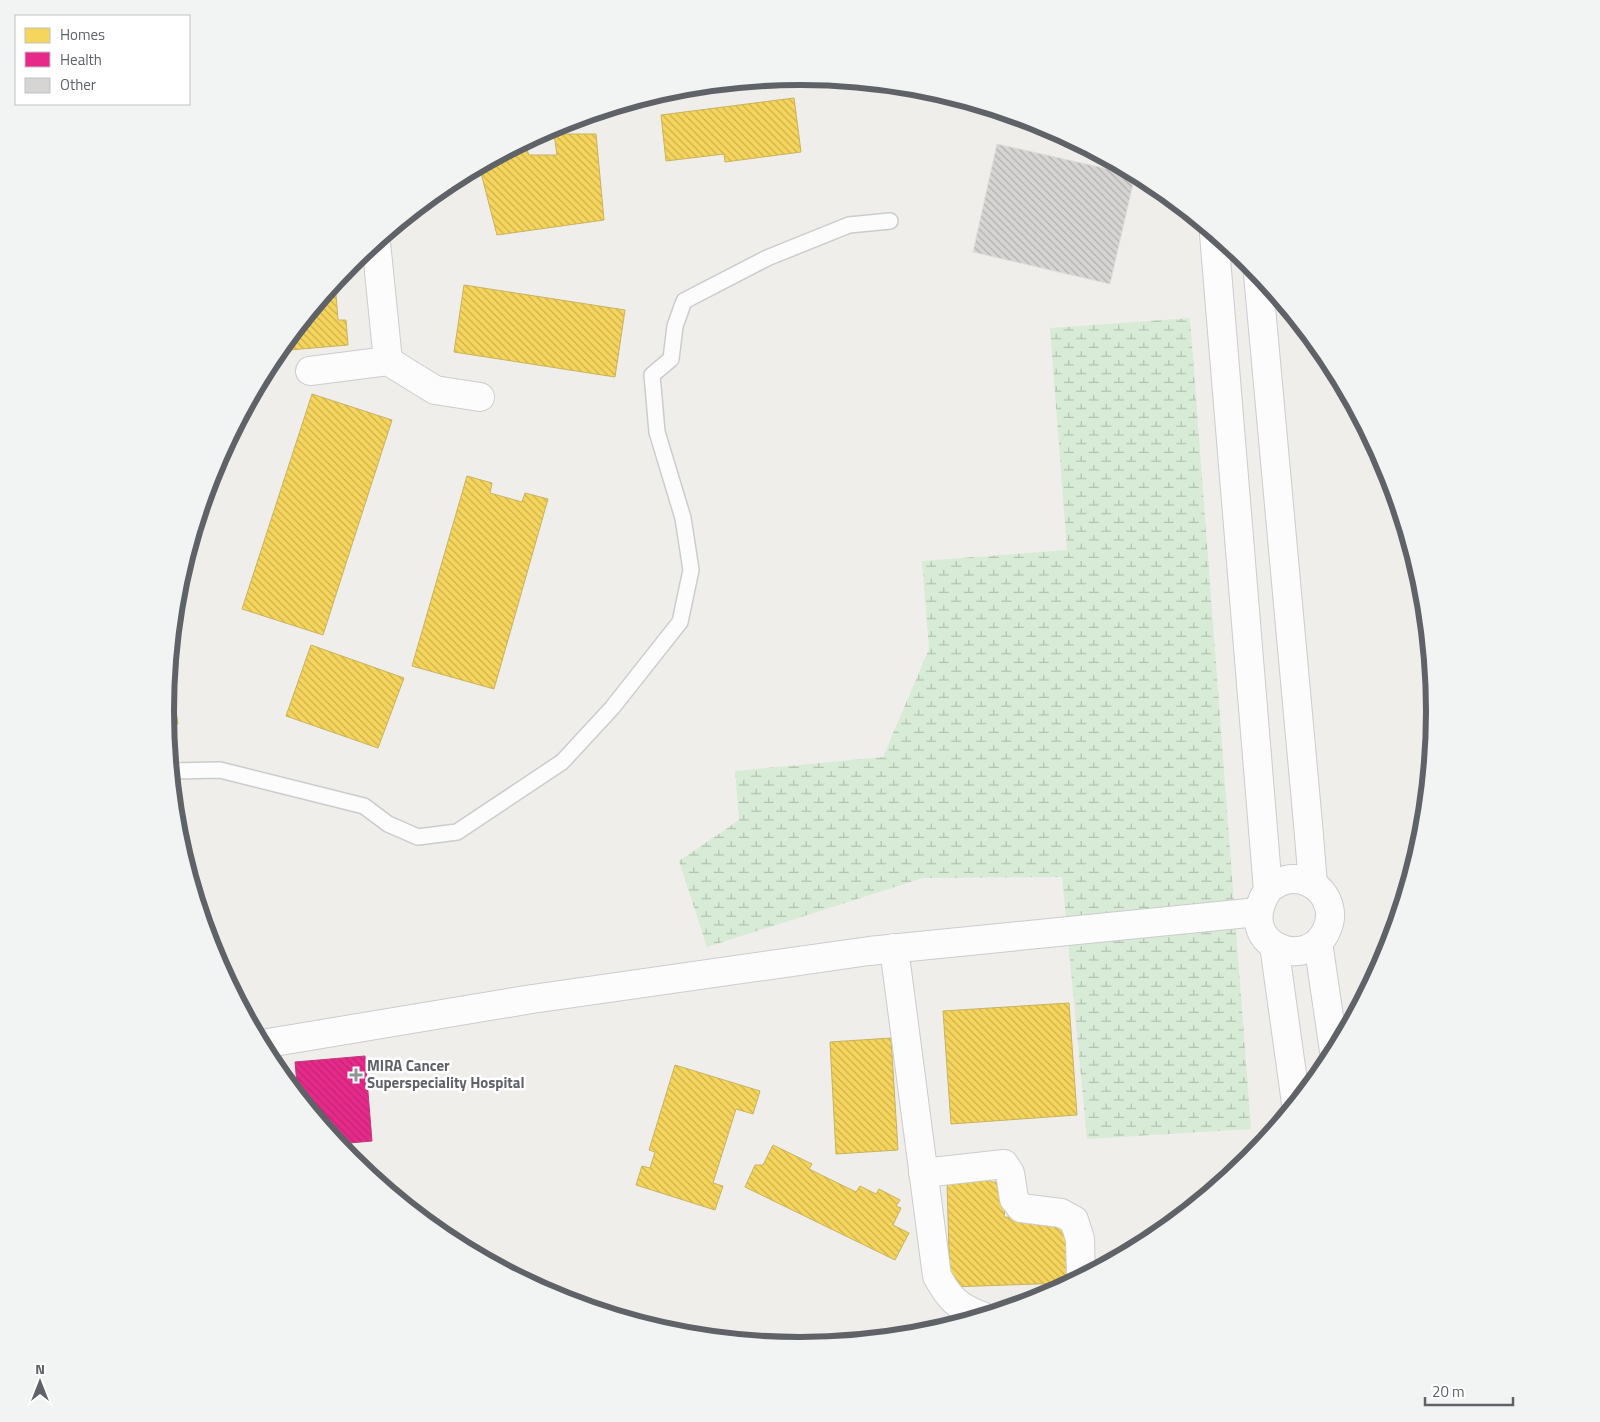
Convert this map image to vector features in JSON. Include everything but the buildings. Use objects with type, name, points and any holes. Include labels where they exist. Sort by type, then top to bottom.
[{"type":"street","points":[[270,1043],[532,999],[894,948],[1263,901],[1278,882],[1291,879],[1313,884],[1322,891],[1328,901],[1331,912],[1328,928],[1326,934],[1318,942],[1309,949],[1298,951],[1285,950],[1274,945],[1264,936],[1259,925],[1263,901],[1215,241]]},
{"type":"street","points":[[377,250],[388,362]]},
{"type":"street","points":[[1259,285],[1313,884]]},
{"type":"street","points":[[310,371],[388,362],[436,390],[480,396]]},
{"type":"street","points":[[1318,942],[1332,1039]]},
{"type":"street","points":[[1274,945],[1295,1095]]},
{"type":"street","points":[[894,948],[937,1276],[947,1294],[966,1311],[972,1313]]},
{"type":"street","points":[[923,1173],[1004,1164],[1010,1173],[1014,1199],[1021,1208],[1060,1213],[1074,1220],[1080,1239],[1081,1270]]},
{"type":"lane","points":[[177,771],[220,770],[364,806],[388,824],[418,836],[457,832],[562,762],[612,708],[680,622],[691,570],[682,518],[657,432],[652,375],[671,359],[675,326],[684,301],[767,258],[849,224],[890,221]]},
{"type":"green space","points":[[1190,318],[1251,1129],[1087,1139],[1062,877],[923,878],[707,947],[679,861],[739,820],[735,771],[883,757],[929,649],[922,561],[1067,550],[1050,328]]},
{"type":"place","name":"MIRA Cancer Superspeciality Hospital","points":[[356,1075]]}]
